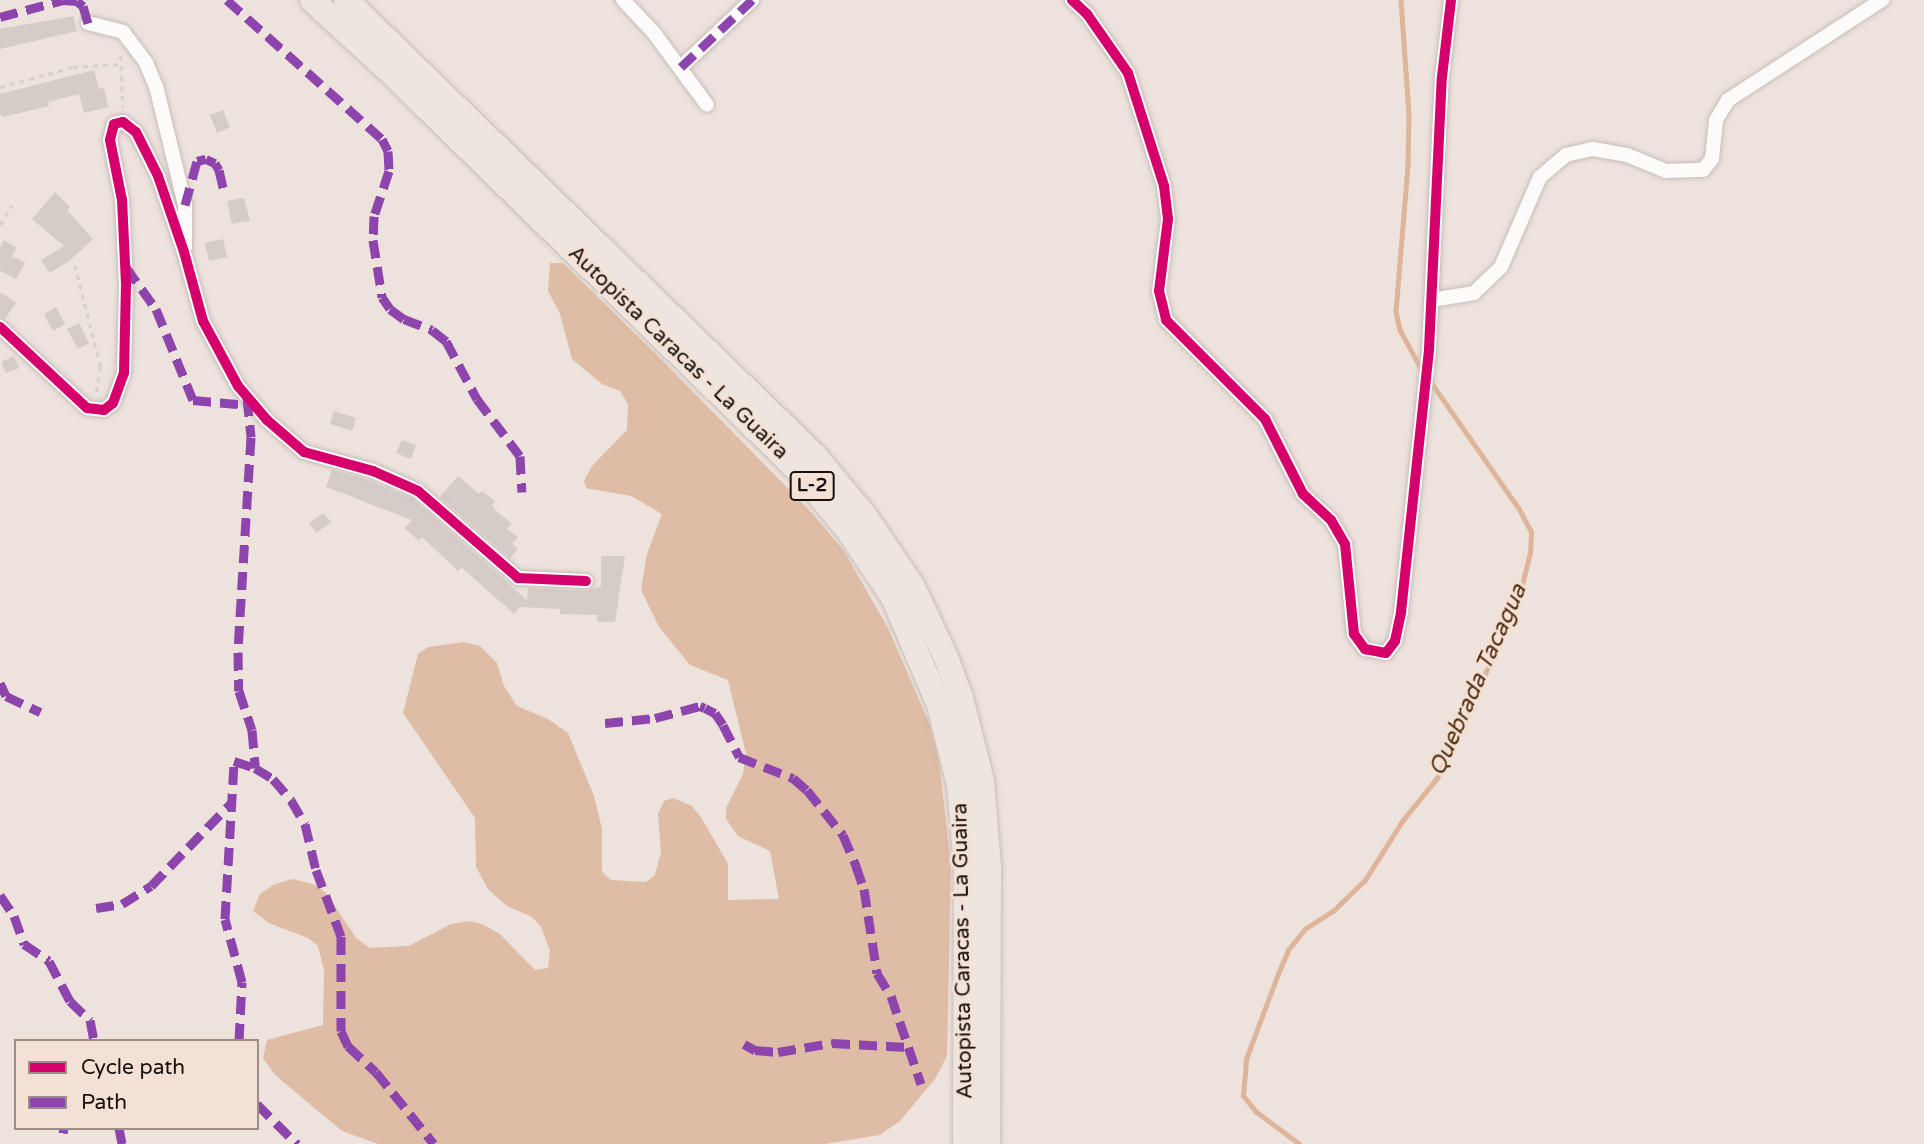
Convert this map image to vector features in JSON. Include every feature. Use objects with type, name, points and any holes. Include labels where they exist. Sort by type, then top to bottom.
[{"type":"highway","name":"Autopista Caracas - La Guaira","points":[[313,0],[799,471],[861,549],[893,597],[939,705],[959,785],[966,867],[965,1144]]},
{"type":"highway","name":"Autopista Caracas - La Guaira","points":[[346,0],[815,456],[865,516],[913,587],[943,650],[961,698],[982,781],[989,866],[988,1144]]},
{"type":"street","points":[[623,0],[681,67],[707,105]]},
{"type":"street","points":[[681,67],[752,0]]},
{"type":"street","points":[[1072,0],[1087,14],[1128,73],[1164,186],[1168,219],[1159,291],[1166,320],[1265,419],[1303,494],[1331,520],[1345,544],[1354,634],[1365,649],[1386,653],[1395,641],[1401,612],[1431,300],[1442,77],[1451,0]]},
{"type":"street","points":[[1431,300],[1474,293],[1501,267],[1540,177],[1566,155],[1592,149],[1627,155],[1666,171],[1703,170],[1712,159],[1716,120],[1728,100],[1882,0]]},
{"type":"street","points":[[89,23],[123,32],[146,63],[156,86],[185,205],[184,252]]},
{"type":"street","points":[[0,327],[87,408],[104,410],[114,403],[124,373],[126,284],[122,200],[110,139],[114,124],[123,122],[136,132],[150,157],[184,252],[196,304],[238,386],[293,445],[304,452],[373,471],[418,491],[522,580],[586,581]]},
{"type":"path","points":[[121,51],[123,122]]},
{"type":"path","points":[[0,87],[73,67],[121,64]]},
{"type":"path","points":[[0,225],[12,205]]},
{"type":"path","points":[[75,265],[101,367],[98,393],[87,408]]},
{"type":"shaded area","points":[[550,263],[563,263],[654,352],[812,513],[844,551],[888,628],[930,725],[939,761],[951,864],[947,1056],[935,1079],[900,1121],[880,1135],[825,1144],[378,1144],[342,1131],[275,1075],[263,1058],[267,1040],[323,1025],[324,971],[318,946],[308,938],[269,923],[253,911],[260,894],[275,884],[293,879],[316,885],[326,893],[356,938],[370,948],[409,946],[451,924],[469,921],[482,924],[500,934],[535,970],[548,968],[550,951],[541,927],[532,917],[507,906],[488,889],[476,867],[475,818],[403,713],[418,654],[428,647],[464,642],[480,646],[497,663],[504,686],[517,706],[548,719],[568,733],[594,796],[602,829],[602,871],[611,880],[646,882],[655,875],[661,852],[658,814],[664,801],[673,798],[692,806],[728,864],[728,900],[779,899],[770,851],[738,836],[726,819],[726,808],[743,774],[746,754],[728,680],[690,665],[659,627],[641,590],[647,554],[662,514],[631,496],[586,488],[584,481],[592,466],[627,430],[628,404],[620,391],[602,384],[572,359],[560,314],[548,291]]},
{"type":"building","points":[[73,16],[77,31],[0,49],[0,29]]},
{"type":"building","points":[[94,70],[99,89],[104,88],[108,107],[84,113],[79,94],[48,102],[49,106],[3,117],[0,114],[0,94]]},
{"type":"building","points":[[223,110],[230,127],[217,133],[210,115]]},
{"type":"building","points":[[55,192],[70,207],[67,210],[93,239],[69,261],[50,273],[41,260],[64,246],[32,219]]},
{"type":"building","points":[[244,198],[250,221],[232,224],[227,201]]},
{"type":"building","points":[[223,239],[227,257],[209,261],[205,243]]},
{"type":"building","points":[[4,240],[17,248],[12,256],[25,263],[16,279],[1,271],[0,273],[0,247]]},
{"type":"building","points":[[0,292],[16,303],[5,319],[0,318]]},
{"type":"building","points":[[56,307],[65,324],[53,331],[44,314]]},
{"type":"building","points":[[79,323],[89,343],[78,349],[67,329]]},
{"type":"building","points":[[14,356],[19,368],[6,373],[1,362]]},
{"type":"building","points":[[334,411],[356,418],[352,431],[330,424]]},
{"type":"building","points":[[402,440],[416,445],[411,459],[396,453]]},
{"type":"building","points":[[332,470],[365,479],[413,499],[527,600],[528,588],[586,591],[601,586],[601,556],[625,556],[615,622],[597,622],[597,615],[560,614],[560,609],[520,607],[514,614],[461,567],[458,571],[422,537],[419,541],[405,528],[412,520],[326,487]]},
{"type":"building","points":[[458,476],[479,494],[482,491],[495,501],[492,505],[495,510],[512,524],[507,529],[518,537],[512,544],[518,549],[510,558],[440,497]]},
{"type":"building","points":[[323,513],[331,522],[316,533],[309,523]]},
{"type":"waterway","name":"Quebrada Tacagua","points":[[1401,0],[1409,114],[1408,166],[1396,311],[1400,330],[1422,370]]},
{"type":"waterway","name":"Quebrada Tacagua","points":[[1299,1144],[1256,1112],[1243,1096],[1246,1059],[1278,974],[1288,950],[1305,929],[1334,910],[1365,880],[1403,820],[1437,778],[1517,605],[1530,553],[1531,532],[1518,508],[1429,380]]},
{"type":"marked path","points":[[0,17],[63,0],[77,1],[83,6],[88,23]]},
{"type":"marked path","points":[[227,0],[382,139],[388,151],[389,171],[374,216],[373,240],[382,297],[390,309],[404,319],[432,330],[446,341],[477,399],[520,456],[522,492]]},
{"type":"marked path","points":[[681,67],[752,0]]},
{"type":"marked path","points":[[185,205],[197,161],[206,159],[215,163],[225,195]]},
{"type":"marked path","points":[[126,267],[156,309],[193,400],[248,405]]},
{"type":"marked path","points":[[247,398],[251,437],[238,652],[239,691],[252,730],[255,768]]},
{"type":"marked path","points":[[0,683],[6,696],[40,712]]},
{"type":"marked path","points":[[605,723],[655,718],[700,706],[715,713],[739,757],[793,778],[807,790],[843,835],[856,866],[864,889],[877,973],[891,996],[921,1084]]},
{"type":"marked path","points":[[239,1039],[242,982],[225,919],[234,761],[255,768],[273,779],[291,800],[305,824],[316,870],[341,936],[341,1031],[348,1046],[376,1072],[434,1144]]},
{"type":"marked path","points":[[96,908],[122,904],[151,886],[233,801]]},
{"type":"marked path","points":[[0,895],[14,916],[24,944],[49,961],[70,1001],[90,1020],[94,1039]]},
{"type":"marked path","points":[[744,1044],[755,1050],[778,1052],[832,1043],[908,1047]]},
{"type":"marked path","points":[[259,1106],[297,1144]]},
{"type":"marked path","points":[[119,1130],[122,1144]]},
{"type":"cycle path","points":[[1072,0],[1087,14],[1128,73],[1164,186],[1168,219],[1159,291],[1166,320],[1265,419],[1303,494],[1331,520],[1345,544],[1354,634],[1365,649],[1386,653],[1395,641],[1401,612],[1429,349],[1442,77],[1451,0]]},
{"type":"cycle path","points":[[0,327],[87,408],[104,410],[113,403],[124,373],[126,284],[122,200],[110,140],[114,124],[123,122],[136,132],[158,176],[184,252],[203,321],[238,386],[267,420],[304,452],[373,471],[418,491],[518,578],[586,581]]}]
